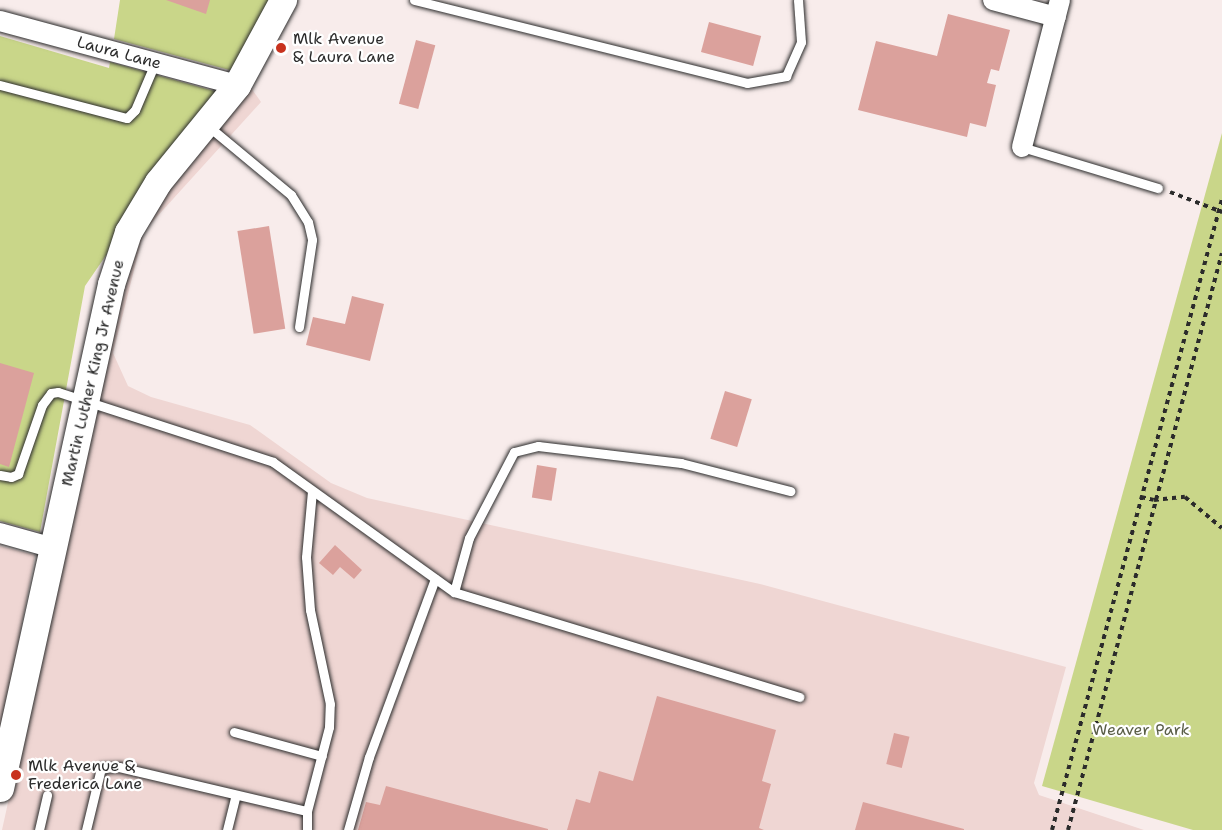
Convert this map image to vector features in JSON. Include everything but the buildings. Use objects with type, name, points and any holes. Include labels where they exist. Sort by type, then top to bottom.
[{"type":"street","name":"Martin Luther King Jr Avenue","points":[[0,787],[84,401],[111,284],[128,232],[158,182],[237,85],[283,0]]},
{"type":"street","points":[[993,0],[1058,9],[1022,147]]},
{"type":"street","name":"Laura Lane","points":[[0,21],[237,85]]},
{"type":"street","points":[[0,533],[53,548]]},
{"type":"lane","points":[[414,0],[747,83],[786,76],[801,42],[798,0]]},
{"type":"lane","points":[[0,85],[127,118],[135,110],[155,63]]},
{"type":"lane","points":[[206,125],[291,195],[308,222],[312,240],[299,327]]},
{"type":"lane","points":[[1022,147],[1158,188]]},
{"type":"lane","points":[[0,475],[18,474],[42,405],[54,392],[273,462],[454,591],[799,697]]},
{"type":"lane","points":[[454,591],[469,538],[514,452],[538,446],[681,463],[790,491]]},
{"type":"lane","points":[[307,830],[307,811],[322,756],[330,704],[310,610],[306,557],[312,491]]},
{"type":"lane","points":[[348,830],[369,757],[435,579]]},
{"type":"lane","points":[[234,732],[322,756]]},
{"type":"lane","points":[[86,830],[101,768],[119,767],[307,811]]},
{"type":"lane","points":[[39,830],[47,795]]},
{"type":"lane","points":[[227,830],[236,795]]},
{"type":"path","points":[[1158,188],[1220,211]]},
{"type":"path","points":[[1052,830],[1222,199]]},
{"type":"path","points":[[1068,830],[1154,500],[1222,254]]},
{"type":"path","points":[[1141,497],[1154,500],[1185,497],[1222,528]]},
{"type":"shaded area","points":[[249,85],[261,102],[144,231],[113,353],[128,386],[151,397],[250,425],[331,483],[367,498],[760,584],[1066,667],[1034,783],[1039,795],[1144,830],[2,830],[121,287],[138,237],[166,189],[240,98],[244,98]]},
{"type":"shaded area","points":[[0,546],[35,555],[0,740]]},
{"type":"green space","points":[[120,0],[271,0],[233,71],[114,39]]},
{"type":"green space","points":[[0,36],[109,68],[110,62],[218,92],[85,286],[40,532],[0,521]]},
{"type":"green space","name":"Weaver Park","points":[[1222,133],[1222,830],[1193,830],[1042,786]]},
{"type":"place","name":"Mlk Avenue & Laura Lane","points":[[281,48]]},
{"type":"place","name":"Mlk Avenue & Frederica Lane","points":[[16,775]]}]
